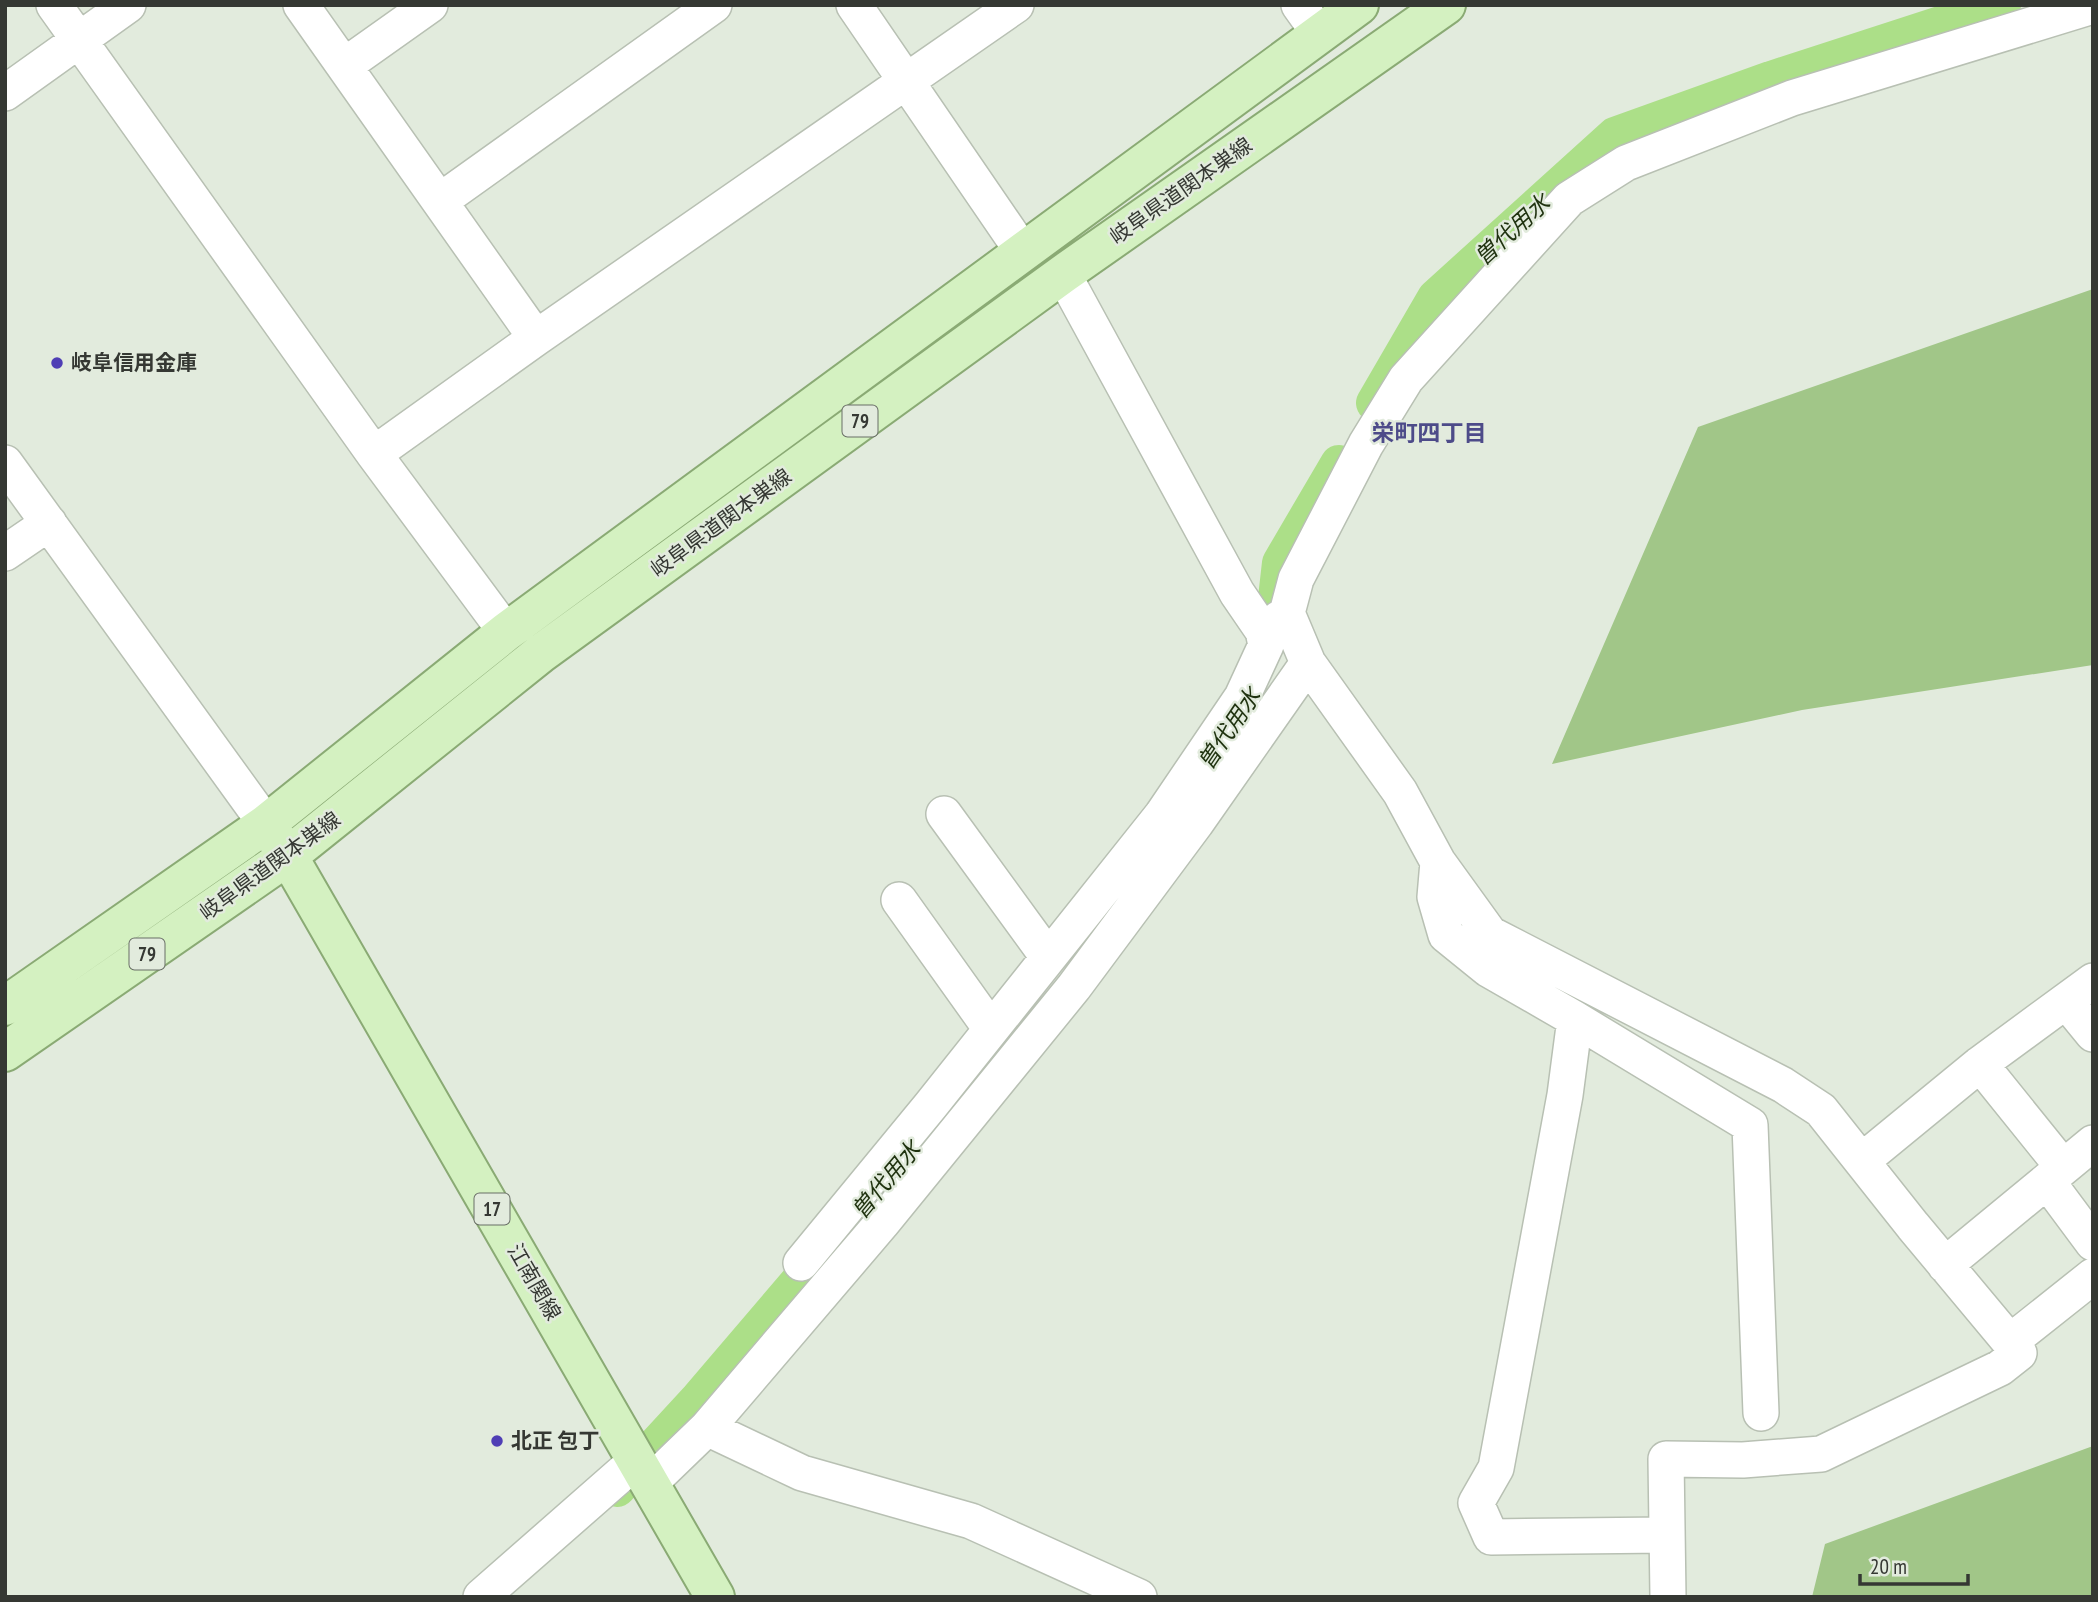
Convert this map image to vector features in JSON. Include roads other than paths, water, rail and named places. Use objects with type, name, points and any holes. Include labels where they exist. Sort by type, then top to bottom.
[{"type":"main road","name":"岐阜県道関本巣線","points":[[5,1006],[266,824],[506,632],[1023,252],[1309,19],[1359,5]]},
{"type":"main road","name":"岐阜県道関本巣線","points":[[5,1052],[288,856],[540,654],[1063,274],[1446,5]]},
{"type":"main road","name":"江南関線","points":[[266,824],[288,856],[715,1597]]},
{"type":"street","points":[[54,5],[374,454],[506,632]]},
{"type":"street","points":[[5,93],[128,5]]},
{"type":"street","points":[[301,5],[536,338]]},
{"type":"street","points":[[344,66],[429,5]]},
{"type":"street","points":[[440,201],[714,5]]},
{"type":"street","points":[[854,5],[1023,252]]},
{"type":"street","points":[[374,454],[536,338],[1016,5]]},
{"type":"street","points":[[801,1263],[1162,815],[1242,697],[1296,579],[1366,444],[1406,379],[1569,198],[1626,163],[1792,97],[2093,6]]},
{"type":"street","points":[[1063,274],[1237,593],[1275,622],[1308,663],[1400,792],[1438,862],[1490,934],[1783,1085],[1821,1110],[2019,1353],[2000,1368],[1821,1454],[1744,1460],[1667,1459],[1668,1597]]},
{"type":"street","points":[[5,463],[266,824]]},
{"type":"street","points":[[5,553],[49,523]]},
{"type":"street","points":[[481,1597],[643,1472],[707,1428],[882,1223],[1074,987],[1196,823],[1308,663]]},
{"type":"street","points":[[944,814],[1048,957]]},
{"type":"street","points":[[1438,862],[1435,897],[1446,935],[1489,969],[1750,1125],[1761,1413]]},
{"type":"street","points":[[899,900],[991,1029]]},
{"type":"street","points":[[1863,1160],[1980,1063],[2079,991],[2093,1034]]},
{"type":"street","points":[[1575,1019],[1564,1095],[1496,1468],[1476,1503],[1492,1537],[1666,1535]]},
{"type":"street","points":[[1980,1063],[2055,1174],[2093,1243]]},
{"type":"street","points":[[1945,1265],[2093,1143]]},
{"type":"street","points":[[2010,1342],[2093,1276]]},
{"type":"street","points":[[707,1428],[802,1473],[971,1521],[1139,1597]]},
{"type":"waterway","name":"曽代用水","points":[[1375,403],[1436,298],[1615,136],[1771,80],[2002,5]]},
{"type":"waterway","name":"曽代用水","points":[[1274,625],[1281,563],[1339,464]]},
{"type":"waterway","name":"曽代用水","points":[[617,1488],[699,1399],[834,1241]]},
{"type":"place","name":"岐阜信用金庫","points":[[57,363]]},
{"type":"place","name":"北正 包丁","points":[[497,1441]]},
{"type":"district","name":"栄町四丁目","points":[[1429,433]]}]
